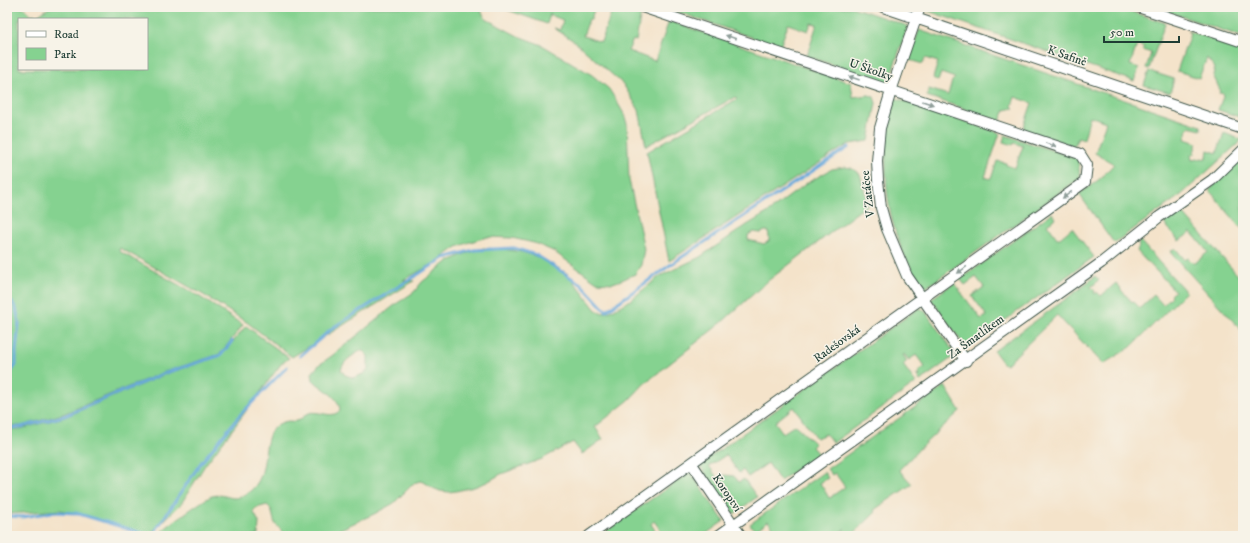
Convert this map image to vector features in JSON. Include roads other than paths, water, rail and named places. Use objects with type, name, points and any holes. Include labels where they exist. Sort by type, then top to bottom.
[{"type":"street","name":"U Školky","points":[[642,7],[1080,154],[1087,165]]},
{"type":"street","name":"K Safině","points":[[882,7],[1243,129]]},
{"type":"street","name":"V Zatáčce","points":[[920,7],[880,128],[878,148],[880,208],[887,230],[907,276],[966,361]]},
{"type":"street","points":[[1138,7],[1243,42]]},
{"type":"street","name":"Za Šmatlíkem","points":[[718,536],[966,361],[1101,263],[1159,216],[1212,180],[1243,150]]},
{"type":"street","name":"Radešovská","points":[[590,536],[1085,182],[1087,165]]},
{"type":"street","name":"Koroptví","points":[[692,464],[742,536]]},
{"type":"waterway","points":[[300,356],[334,327],[444,258],[474,250],[514,248],[536,255],[581,284],[606,311],[673,263],[849,147]]},
{"type":"waterway","points":[[7,295],[16,308],[19,323],[16,365],[7,377]]},
{"type":"waterway","points":[[7,428],[21,427],[64,416],[165,373],[221,355],[232,341]]},
{"type":"waterway","points":[[7,516],[23,517],[53,512],[76,513],[152,536],[200,464],[241,414],[287,367]]}]
